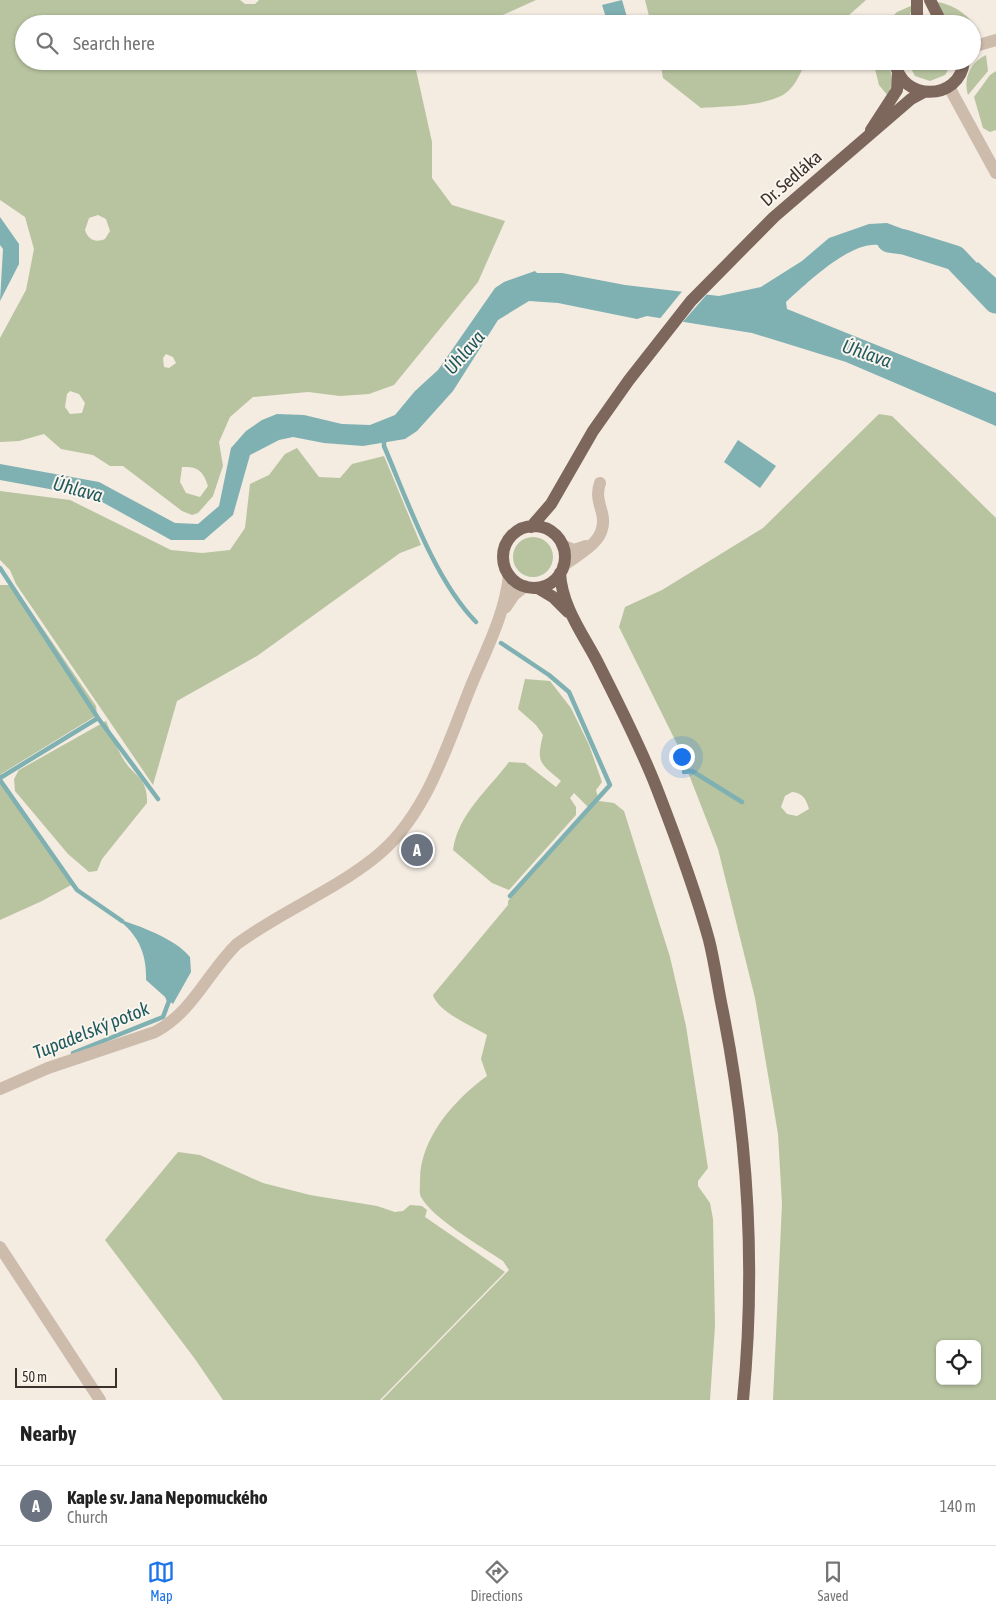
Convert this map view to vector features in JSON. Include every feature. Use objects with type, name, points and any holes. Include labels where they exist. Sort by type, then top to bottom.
[{"type":"main road","points":[[917,0],[917,15]]},
{"type":"main road","points":[[930,0],[938,15]]},
{"type":"main road","name":"Dr. Sedláka","points":[[864,139],[897,90],[897,70]]},
{"type":"main road","name":"Dr. Sedláka","points":[[899,70],[909,86],[924,92],[941,91],[948,87]]},
{"type":"main road","points":[[948,87],[960,75],[961,70]]},
{"type":"main road","name":"Dr. Sedláka","points":[[531,527],[551,504],[593,431],[629,380],[680,314],[744,246],[799,194],[911,100],[924,92]]},
{"type":"main road","points":[[551,504],[552,533]]},
{"type":"main road","points":[[572,616],[553,597],[538,588],[524,586],[509,575],[503,562],[504,548],[512,536],[531,527],[544,528],[552,533],[562,545],[561,585],[572,616],[640,745],[677,841],[709,941],[733,1064],[748,1192],[750,1268],[748,1346],[743,1400]]},
{"type":"main road","points":[[538,588],[551,583],[562,569]]},
{"type":"street","points":[[981,44],[996,40]]},
{"type":"street","points":[[948,87],[996,173]]},
{"type":"street","points":[[562,569],[599,539],[602,528],[597,492],[600,483]]},
{"type":"street","points":[[562,545],[574,550],[593,544]]},
{"type":"street","points":[[0,1089],[48,1068],[155,1032],[166,1026],[191,1004],[225,955],[237,944],[356,870],[382,851],[410,818],[435,774],[500,616],[509,575]]},
{"type":"street","points":[[500,616],[514,595],[524,586]]},
{"type":"street","points":[[0,1247],[100,1400]]},
{"type":"green space","points":[[0,0],[240,0],[245,4],[255,4],[259,0],[536,0],[503,15],[15,15],[15,70],[416,70],[432,142],[432,178],[452,205],[505,221],[478,282],[394,385],[369,394],[340,396],[308,392],[253,397],[230,417],[219,442],[223,466],[213,496],[198,513],[192,515],[182,511],[123,466],[110,466],[93,455],[61,449],[44,434],[19,441],[0,442],[0,338],[26,290],[34,249],[25,217],[0,200]],"holes":[[[98,215],[106,219],[110,231],[105,239],[96,241],[90,238],[85,230],[89,218]],[[166,354],[173,357],[176,363],[169,368],[164,367],[163,358]],[[70,391],[79,394],[85,403],[82,413],[70,414],[65,407],[67,394]],[[182,467],[192,467],[202,473],[208,486],[200,497],[186,493],[180,482]]]},
{"type":"green space","points":[[645,0],[866,0],[849,15],[649,15]]},
{"type":"green space","points":[[938,2],[951,6],[965,15],[944,15]]},
{"type":"green space","points":[[913,5],[910,15],[894,15]]},
{"type":"green space","points":[[986,55],[988,71],[968,95],[967,77],[970,70],[981,70],[981,58]]},
{"type":"green space","points":[[662,70],[802,70],[793,85],[784,94],[774,99],[735,106],[701,108],[663,78]]},
{"type":"green space","points":[[875,70],[890,70],[892,78],[888,96],[879,85]]},
{"type":"green space","points":[[912,70],[948,70],[945,75],[930,81],[915,76]]},
{"type":"green space","points":[[996,71],[996,130],[990,132],[983,128],[974,97],[990,75]]},
{"type":"green space","points":[[879,414],[892,416],[996,518],[996,1400],[773,1400],[782,1204],[778,1134],[755,998],[718,849],[677,744],[619,627],[625,607],[662,590],[763,528]],"holes":[[[792,792],[804,797],[809,809],[797,816],[787,814],[781,807],[785,796]]]},
{"type":"green space","points":[[297,448],[319,477],[340,478],[352,464],[384,456],[421,545],[400,553],[257,656],[177,701],[153,785],[16,584],[10,570],[0,560],[0,491],[70,500],[171,550],[202,553],[230,550],[245,528],[250,484],[269,475],[285,454]]},
{"type":"green space","points":[[533,537],[547,543],[553,557],[547,571],[533,577],[519,571],[513,557],[519,543]]},
{"type":"green space","points":[[0,585],[13,585],[96,706],[97,715],[1,774],[0,780]]},
{"type":"green space","points":[[525,679],[550,681],[571,708],[589,745],[602,782],[596,790],[599,801],[614,803],[624,811],[670,957],[686,1026],[708,1168],[698,1181],[698,1186],[710,1203],[713,1219],[715,1326],[710,1400],[382,1400],[509,1270],[503,1261],[458,1232],[436,1214],[421,1197],[420,1188],[421,1166],[432,1136],[462,1097],[487,1076],[481,1059],[487,1035],[448,1013],[436,1001],[433,995],[508,905],[508,901],[590,809],[574,793],[570,798],[576,807],[576,815],[509,890],[492,883],[453,850],[456,837],[467,814],[509,762],[525,763],[556,787],[561,781],[544,766],[540,757],[543,735],[536,725],[518,709]]},
{"type":"green space","points":[[106,721],[126,764],[139,777],[145,787],[147,803],[102,859],[97,871],[89,872],[68,854],[15,791],[14,779],[19,770]]},
{"type":"green space","points":[[0,783],[73,884],[42,901],[0,920]]},
{"type":"green space","points":[[178,1152],[200,1155],[263,1183],[310,1195],[377,1206],[395,1212],[403,1211],[410,1205],[422,1206],[427,1210],[425,1217],[505,1272],[380,1400],[223,1400],[195,1359],[105,1240]]},
{"type":"water","points":[[622,0],[626,15],[605,15],[602,5]]},
{"type":"water","points":[[0,217],[19,244],[19,264],[0,301],[3,249],[0,245]]},
{"type":"water","name":"Úhlava","points":[[887,223],[924,237],[921,255],[879,245],[855,250],[842,256],[805,285],[786,302],[787,309],[996,393],[996,426],[846,362],[752,333],[647,316],[637,319],[558,303],[529,301],[498,320],[453,391],[417,431],[405,439],[363,446],[324,443],[293,437],[279,440],[250,455],[233,515],[204,540],[171,540],[93,497],[0,480],[0,464],[99,482],[175,523],[198,524],[219,506],[231,448],[246,431],[262,420],[277,414],[304,415],[342,424],[370,425],[395,415],[415,391],[438,370],[495,288],[504,282],[535,271],[537,273],[562,273],[625,285],[719,296],[761,287],[802,261],[829,238],[869,224]]},
{"type":"water","points":[[978,262],[996,278],[996,312],[965,275]]},
{"type":"water","points":[[738,440],[776,466],[760,488],[724,462]]},
{"type":"water","points":[[117,919],[146,929],[176,944],[190,957],[191,972],[173,1004],[146,980],[145,962],[140,945],[131,931]]},
{"type":"pier","points":[[684,289],[709,292],[681,324],[658,321]]},
{"type":"waterway","points":[[889,240],[904,242],[955,258],[996,301]]},
{"type":"waterway","points":[[384,438],[384,446],[423,539],[447,584],[476,622]]},
{"type":"waterway","points":[[0,568],[98,718],[0,778]]},
{"type":"waterway","points":[[501,643],[549,675],[569,692],[610,785],[510,896]]},
{"type":"waterway","points":[[98,718],[158,799]]},
{"type":"waterway","points":[[684,772],[692,771],[742,802]]},
{"type":"waterway","name":"Tupadelský potok","points":[[0,780],[77,890],[122,921]]},
{"type":"waterway","name":"Tupadelský potok","points":[[73,1053],[163,1017],[169,1001],[167,995]]},
{"type":"place","name":"Kaple sv. Jana Nepomuckého","points":[[417,850]]}]
